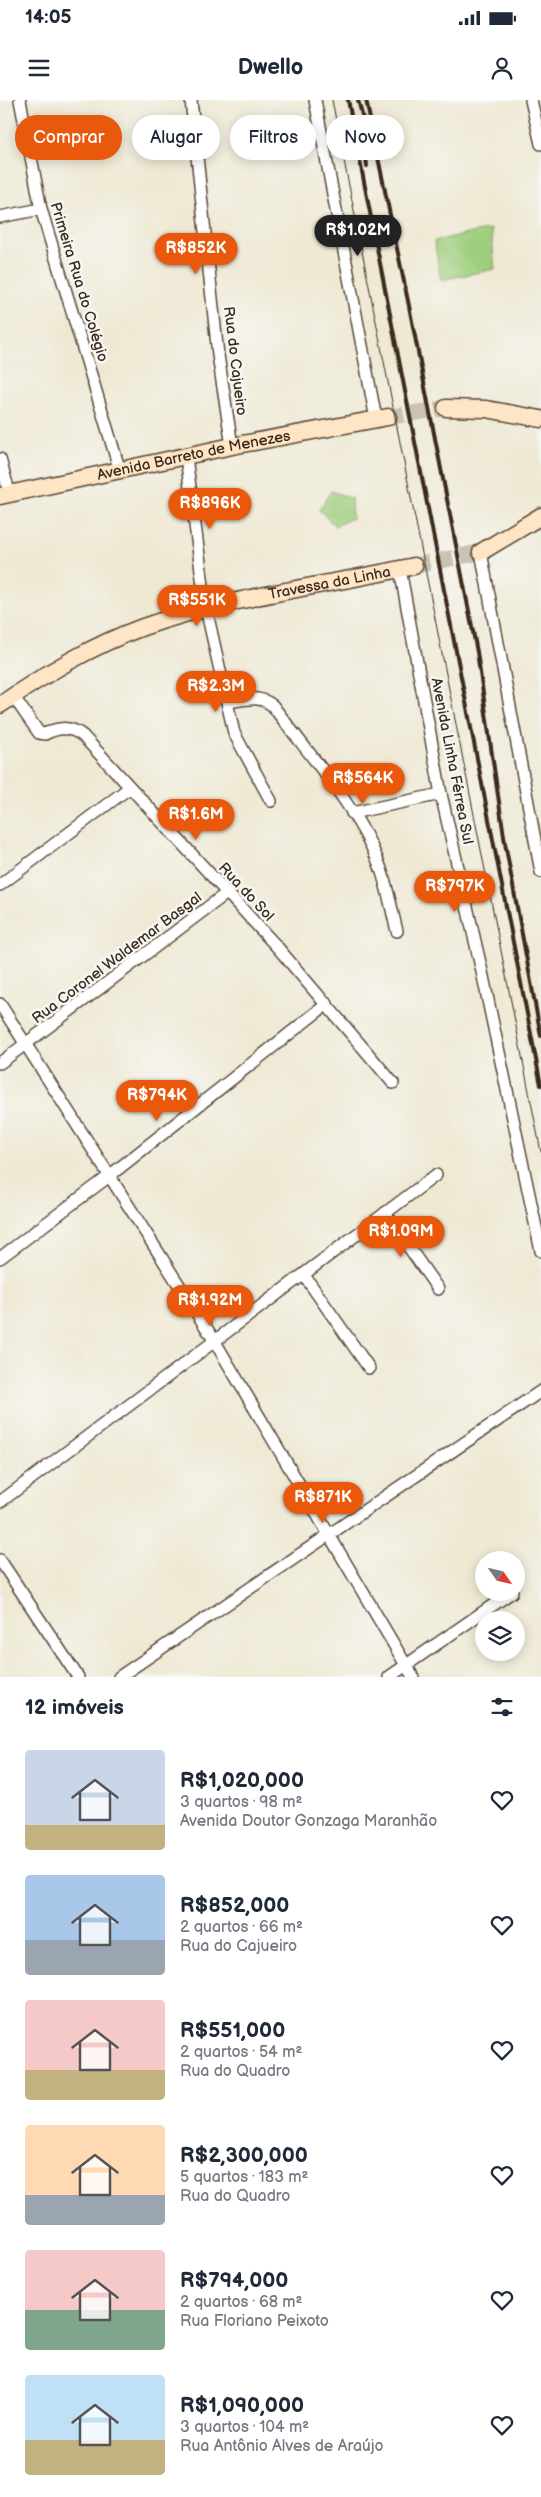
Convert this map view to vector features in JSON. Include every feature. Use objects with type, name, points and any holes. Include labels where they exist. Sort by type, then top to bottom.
[{"type":"main road","points":[[446,408],[486,409],[541,419]]},
{"type":"main road","name":"Avenida Barreto de Menezes","points":[[5,495],[232,446],[382,418]]},
{"type":"main road","points":[[481,552],[541,516]]},
{"type":"main road","name":"Travessa da Linha","points":[[7,701],[69,660],[142,628],[206,608],[407,568]]},
{"type":"street","name":"Primeira Rua do Colégio","points":[[20,100],[41,209],[120,471]]},
{"type":"street","name":"Rua do Cajueiro","points":[[191,100],[218,355],[232,446]]},
{"type":"street","points":[[315,100],[382,418]]},
{"type":"street","points":[[531,100],[541,144]]},
{"type":"street","points":[[0,217],[41,209]]},
{"type":"street","points":[[186,457],[206,608],[226,702],[236,739],[271,801]]},
{"type":"street","points":[[0,459],[5,495]]},
{"type":"street","points":[[481,552],[541,872]]},
{"type":"street","name":"Avenida Linha Férrea Sul","points":[[407,568],[441,794],[481,967],[541,1251]]},
{"type":"street","points":[[226,702],[254,698],[267,701],[352,813],[379,863],[397,931]]},
{"type":"street","name":"Rua do Sol","points":[[7,701],[36,731],[45,734],[58,728],[80,733],[327,1004],[393,1082]]},
{"type":"street","points":[[0,885],[129,788]]},
{"type":"street","points":[[352,813],[441,794]]},
{"type":"street","name":"Rua Coronel Waldemar Basgal","points":[[0,1063],[227,893]]},
{"type":"street","points":[[0,1004],[108,1177],[214,1340],[413,1677]]},
{"type":"street","points":[[0,1258],[108,1177],[327,1004]]},
{"type":"street","points":[[0,1502],[436,1175]]},
{"type":"street","points":[[385,1213],[438,1289]]},
{"type":"street","points":[[304,1275],[369,1368]]},
{"type":"street","points":[[119,1677],[541,1391]]},
{"type":"street","points":[[0,1560],[78,1677]]},
{"type":"street","points":[[390,1677],[499,1601]]},
{"type":"green space","points":[[491,229],[495,269],[441,280],[434,241]]},
{"type":"green space","points":[[331,491],[351,498],[352,518],[335,526],[319,510]]},
{"type":"tunnel","points":[[388,417],[446,408]]},
{"type":"tunnel","points":[[414,566],[481,552]]},
{"type":"tram line","points":[[332,100],[541,1152]]},
{"type":"railway","points":[[348,100],[541,1085]]},
{"type":"railway","points":[[358,100],[362,115]]},
{"type":"railway","points":[[366,100],[408,301],[477,652],[505,843],[541,1036]]},
{"type":"railway","points":[[366,160],[367,166]]}]
